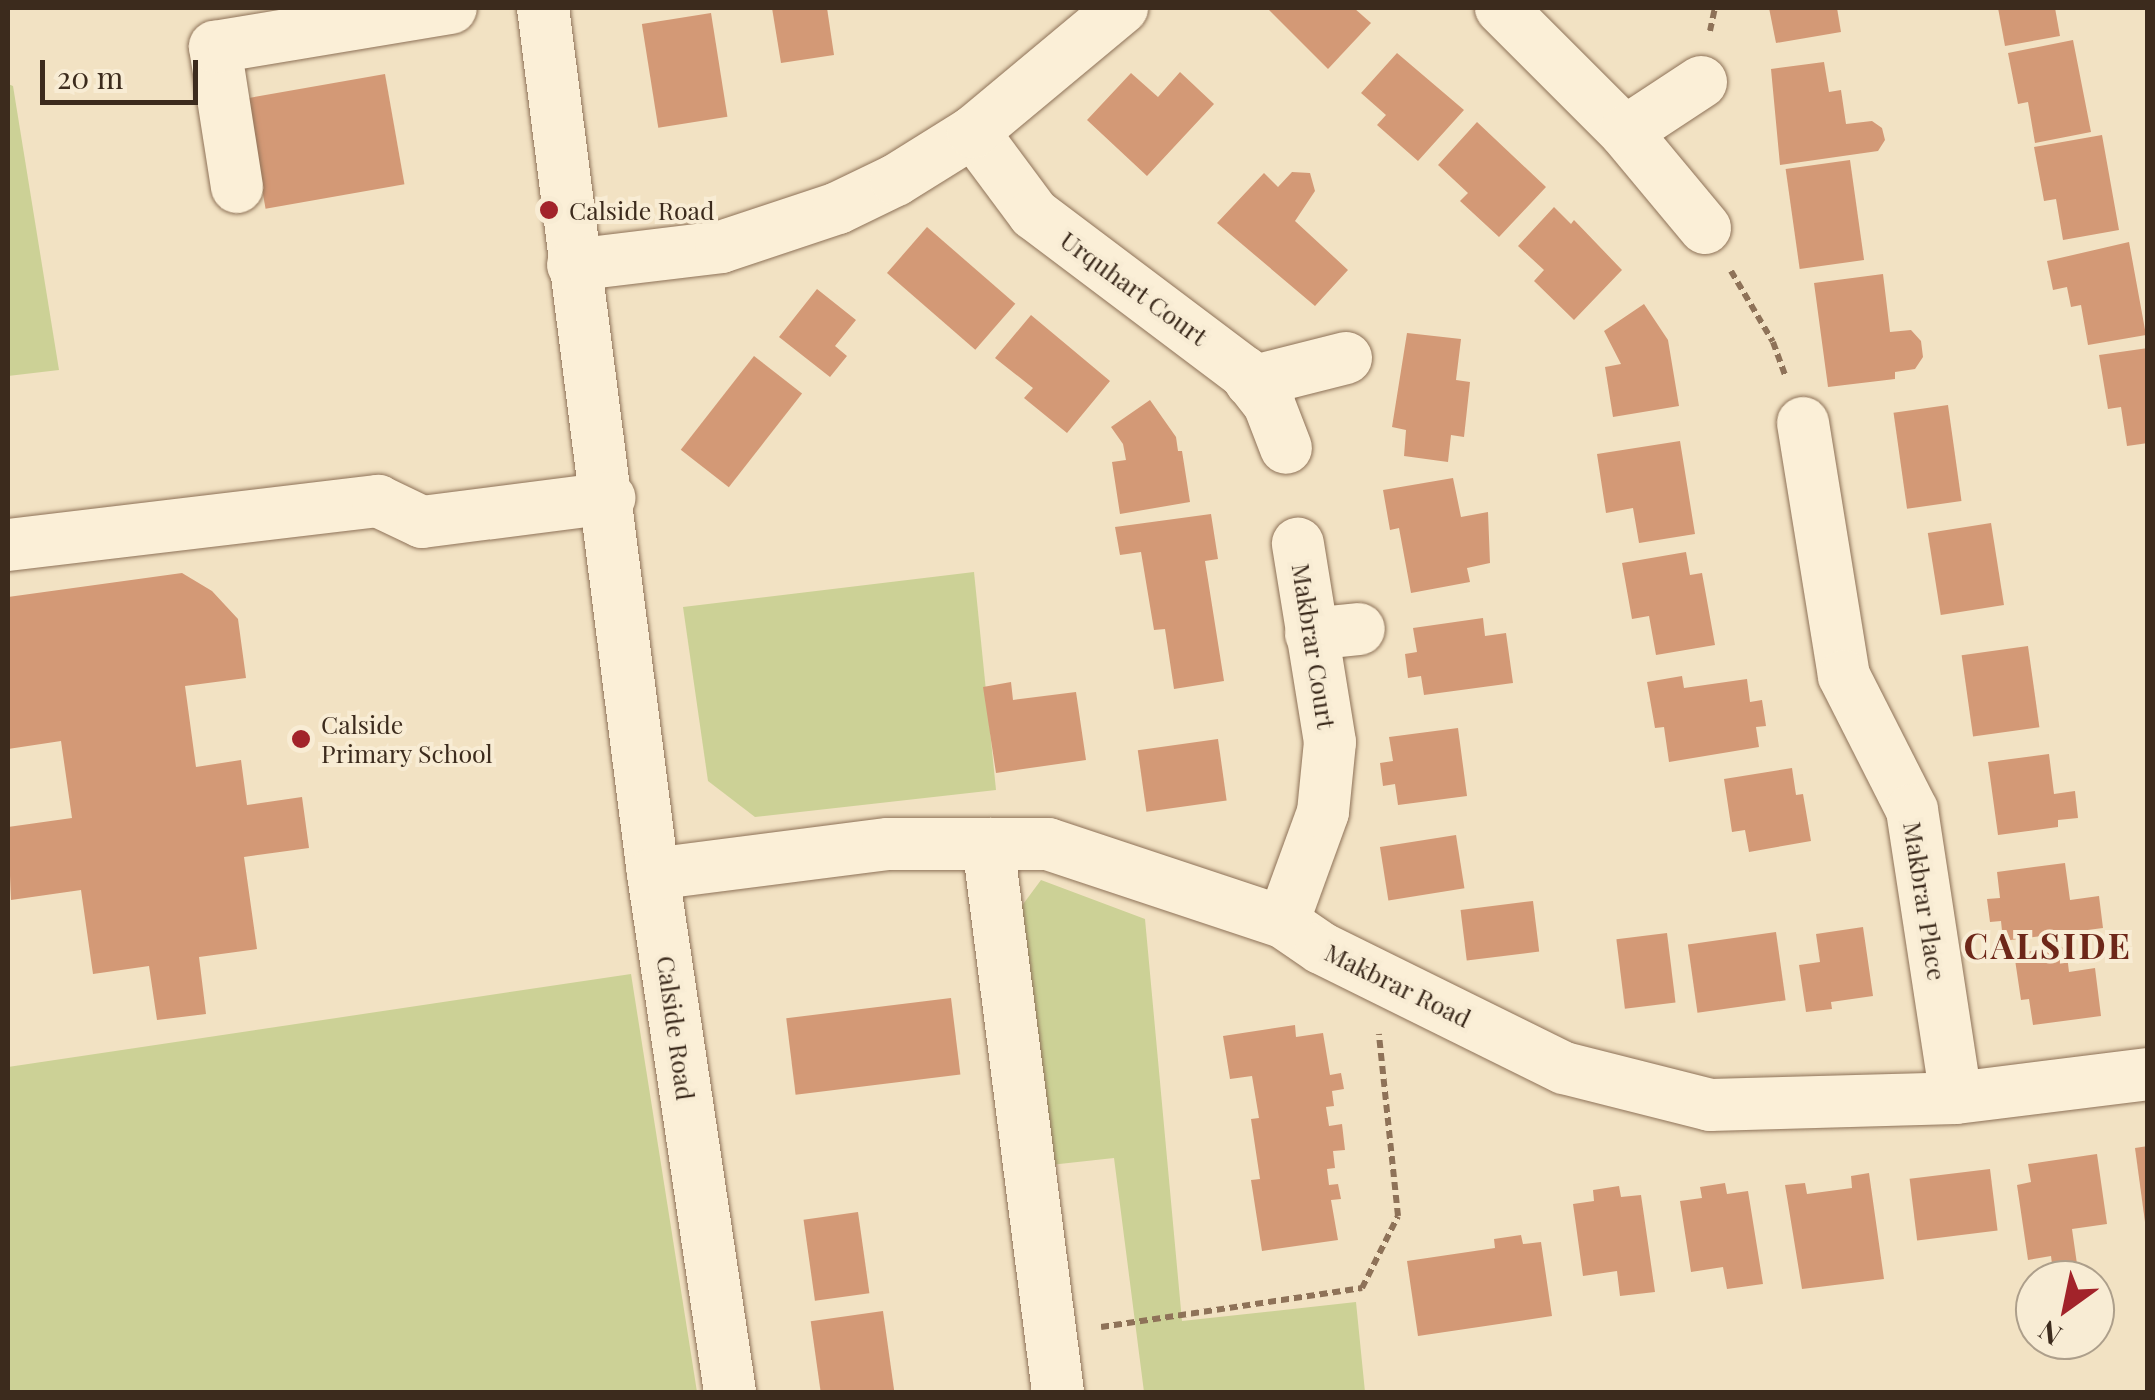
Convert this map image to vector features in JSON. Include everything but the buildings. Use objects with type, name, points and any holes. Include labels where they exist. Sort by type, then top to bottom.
[{"type":"street","points":[[237,188],[214,46],[451,8]]},
{"type":"street","name":"Calside Road","points":[[542,8],[573,265],[608,498],[653,874],[730,1392]]},
{"type":"street","points":[[573,265],[721,248],[778,230],[896,180],[973,132],[1122,8]]},
{"type":"street","points":[[1501,8],[1624,132],[1705,228]]},
{"type":"street","points":[[1624,132],[1700,82]]},
{"type":"street","name":"Urquhart Court","points":[[973,132],[1034,214],[1145,300],[1201,336],[1251,382],[1269,404],[1286,448]]},
{"type":"street","points":[[1251,382],[1346,358]]},
{"type":"street","name":"Makbrar Place","points":[[1804,423],[1844,676],[1912,810],[1956,1098]]},
{"type":"street","points":[[8,545],[378,501],[422,522],[608,498]]},
{"type":"street","name":"Makbrar Court","points":[[1283,922],[1323,812],[1335,632],[1298,544]]},
{"type":"street","name":"Makbrar Road","points":[[653,874],[888,844],[1048,844],[1283,922],[1321,948],[1564,1068],[1710,1106],[1956,1098],[2148,1074]]},
{"type":"street","points":[[988,844],[1058,1392]]},
{"type":"path","points":[[1705,228],[1773,342],[1804,423]]},
{"type":"path","points":[[1050,1335],[1362,1288],[1398,1216],[1373,973]]},
{"type":"green space","points":[[8,84],[13,86],[59,370],[8,376]]},
{"type":"green space","points":[[974,572],[996,790],[755,817],[708,781],[683,607]]},
{"type":"green space","points":[[1041,880],[1145,919],[1182,1321],[1356,1302],[1365,1392],[1144,1392],[1114,1158],[1041,1166],[1021,907]]},
{"type":"green space","points":[[631,974],[697,1392],[8,1392],[8,1067]]},
{"type":"place","name":"Calside Road","points":[[549,210]]},
{"type":"place","name":"Calside Primary School","points":[[301,739]]},
{"type":"district","name":"CALSIDE","points":[[2048,945]]}]
